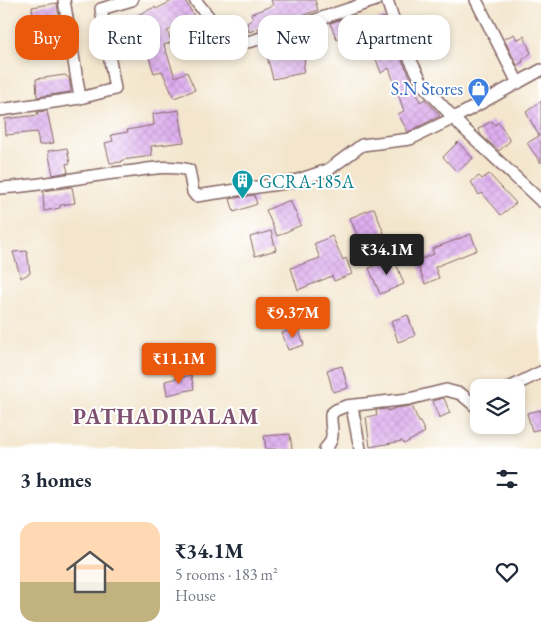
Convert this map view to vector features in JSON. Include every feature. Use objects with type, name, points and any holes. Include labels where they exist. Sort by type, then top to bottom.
[{"type":"street","points":[[64,0],[80,98]]},
{"type":"street","points":[[0,110],[80,98],[115,89],[101,9],[132,0]]},
{"type":"street","points":[[195,0],[212,21],[235,44],[252,41],[376,0]]},
{"type":"street","points":[[387,0],[400,40],[424,86],[454,118],[541,201]]},
{"type":"street","points":[[476,0],[518,83]]},
{"type":"street","points":[[0,188],[31,187],[116,172],[180,167],[189,170],[193,192],[196,196],[292,182],[328,170],[362,144],[410,139],[454,118],[541,70]]},
{"type":"street","points":[[525,380],[541,372]]},
{"type":"street","points":[[325,449],[333,438],[331,414],[346,406],[352,407],[410,399],[446,390],[461,394],[470,402]]},
{"type":"street","points":[[352,407],[360,449]]},
{"type":"building","points":[[174,0],[185,0],[193,15],[170,15],[170,30],[167,31],[170,43],[164,45],[175,77],[187,72],[195,90],[174,98],[162,71],[154,73],[150,60],[160,60],[160,15],[137,15],[155,7],[156,9]]},
{"type":"building","points":[[271,0],[315,0],[318,10],[304,15],[258,15],[258,29],[249,32],[248,22],[253,19],[251,14],[273,5]]},
{"type":"building","points":[[57,3],[58,15],[33,15],[32,7]]},
{"type":"building","points":[[338,21],[337,40],[330,23]]},
{"type":"building","points":[[514,34],[517,40],[524,36],[531,53],[522,60],[523,62],[517,65],[504,39]]},
{"type":"building","points":[[268,60],[305,60],[303,73],[273,79]]},
{"type":"building","points":[[376,60],[402,60],[413,82],[420,102],[425,99],[440,116],[408,132],[398,114],[404,111],[389,68],[381,73]]},
{"type":"building","points":[[65,75],[69,78],[70,92],[37,97],[36,79]]},
{"type":"building","points":[[541,101],[541,163],[527,143],[539,136],[526,112]]},
{"type":"building","points":[[179,110],[184,142],[151,146],[152,156],[110,163],[105,143],[113,141],[111,135],[154,125],[153,114]]},
{"type":"building","points":[[47,111],[54,143],[39,145],[37,132],[6,135],[5,119],[38,115],[37,112]]},
{"type":"building","points":[[492,121],[495,125],[499,122],[510,141],[499,151],[481,135],[478,129]]},
{"type":"building","points":[[458,142],[473,158],[457,172],[443,157]]},
{"type":"building","points":[[67,148],[70,163],[66,164],[68,172],[53,175],[48,151]]},
{"type":"building","points":[[489,174],[516,203],[501,215],[482,193],[479,195],[471,182],[479,176],[482,179]]},
{"type":"building","points":[[72,187],[75,203],[60,205],[60,208],[44,211],[43,191]]},
{"type":"building","name":"GCRA-185A","points":[[254,195],[257,204],[234,212],[230,199]]},
{"type":"building","points":[[290,200],[301,225],[277,236],[266,210]]},
{"type":"building","points":[[374,208],[384,233],[360,243],[350,218]]},
{"type":"building","points":[[271,231],[276,250],[255,256],[250,237]]},
{"type":"building","points":[[471,234],[477,250],[435,267],[439,278],[425,284],[416,261],[434,254],[432,249]]},
{"type":"building","points":[[332,236],[343,260],[346,258],[352,274],[334,281],[332,276],[298,290],[291,268],[320,258],[314,244]]},
{"type":"building","points":[[27,251],[30,273],[21,278],[13,252]]},
{"type":"building","points":[[394,258],[404,284],[380,294],[369,268]]},
{"type":"building","points":[[408,315],[415,336],[398,342],[391,321]]},
{"type":"building","points":[[298,327],[304,345],[288,350],[282,333]]},
{"type":"building","points":[[342,366],[348,388],[333,392],[327,370]]},
{"type":"building","points":[[191,375],[194,389],[167,395],[165,381]]},
{"type":"building","points":[[444,398],[450,413],[439,418],[433,401]]},
{"type":"building","points":[[412,406],[425,432],[404,444],[402,441],[370,447],[366,417],[377,415],[376,410],[388,409],[388,411]]},
{"type":"building","points":[[541,410],[541,429],[532,431],[527,413]]},
{"type":"building","points":[[290,434],[292,449],[266,449],[264,436]]},
{"type":"place","name":"S.N Stores","points":[[479,107]]},
{"type":"place","name":"GCRA-185A","points":[[243,200]]},
{"type":"district","name":"PATHADIPALAM","points":[[166,416]]}]
